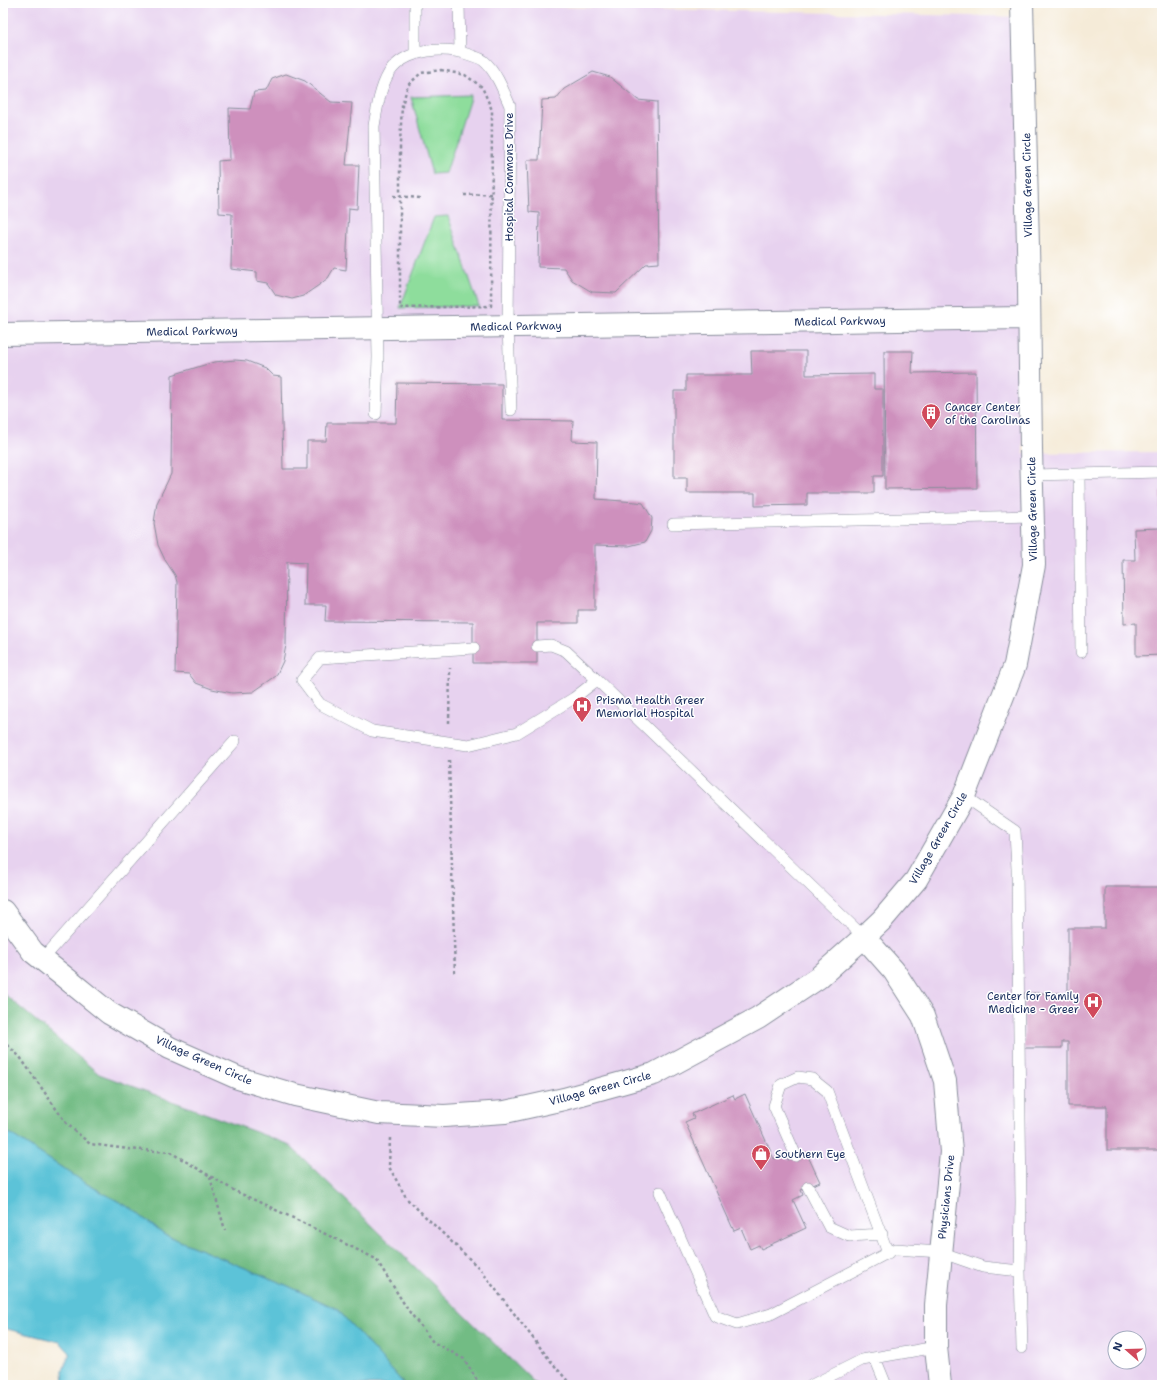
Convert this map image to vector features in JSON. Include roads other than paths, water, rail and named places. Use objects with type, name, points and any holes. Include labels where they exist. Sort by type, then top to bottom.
[{"type":"street","name":"Village Green Circle","points":[[3,911],[33,952],[109,1013],[170,1048],[238,1078],[295,1095],[379,1113],[444,1116],[505,1112],[564,1099],[654,1074],[758,1018],[818,978],[882,920],[916,880],[964,796],[1015,665],[1034,565],[1022,3]]},
{"type":"street","name":"Medical Parkway","points":[[3,334],[1029,318]]},
{"type":"street","name":"Physicians Drive","points":[[864,937],[894,971],[922,1016],[944,1080],[951,1152],[936,1305],[936,1346],[940,1385]]},
{"type":"lane","points":[[415,3],[415,54]]},
{"type":"lane","points":[[459,3],[460,52]]},
{"type":"lane","name":"Hospital Commons Drive","points":[[376,414],[377,328],[374,126],[378,101],[390,72],[405,57],[428,50],[460,52],[484,60],[500,82],[510,106],[508,326],[512,410]]},
{"type":"lane","points":[[1032,475],[1162,472]]},
{"type":"lane","points":[[1078,474],[1081,652]]},
{"type":"lane","points":[[673,524],[1033,516]]},
{"type":"lane","points":[[537,646],[551,645],[566,651],[864,937]]},
{"type":"lane","points":[[474,648],[320,658],[302,680],[320,704],[372,731],[468,745],[517,733],[574,698],[597,680]]},
{"type":"lane","points":[[43,960],[235,741]]},
{"type":"lane","points":[[964,796],[1015,831],[1017,869],[1022,1348]]},
{"type":"lane","points":[[796,1156],[774,1106],[781,1086],[798,1077],[812,1079],[827,1091],[888,1253]]},
{"type":"lane","points":[[808,1187],[830,1227],[849,1236],[882,1234]]},
{"type":"lane","points":[[660,1192],[716,1316],[736,1324],[771,1314],[896,1249],[940,1252],[983,1267],[1020,1271]]},
{"type":"lane","points":[[812,1385],[862,1360],[936,1346]]},
{"type":"lane","points":[[875,1358],[886,1385]]},
{"type":"water","points":[[3,1129],[87,1184],[132,1209],[163,1234],[286,1285],[337,1309],[405,1385],[64,1385],[63,1370],[70,1353],[60,1342],[7,1329],[3,1325]]},
{"type":"place","name":"Cancer Center of the Carolinas","points":[[931,430]]},
{"type":"place","name":"Prisma Health Greer Memorial Hospital","points":[[582,723]]},
{"type":"place","name":"Center for Family Medicine - Greer","points":[[1093,1019]]},
{"type":"place","name":"Southern Eye","points":[[761,1171]]}]
